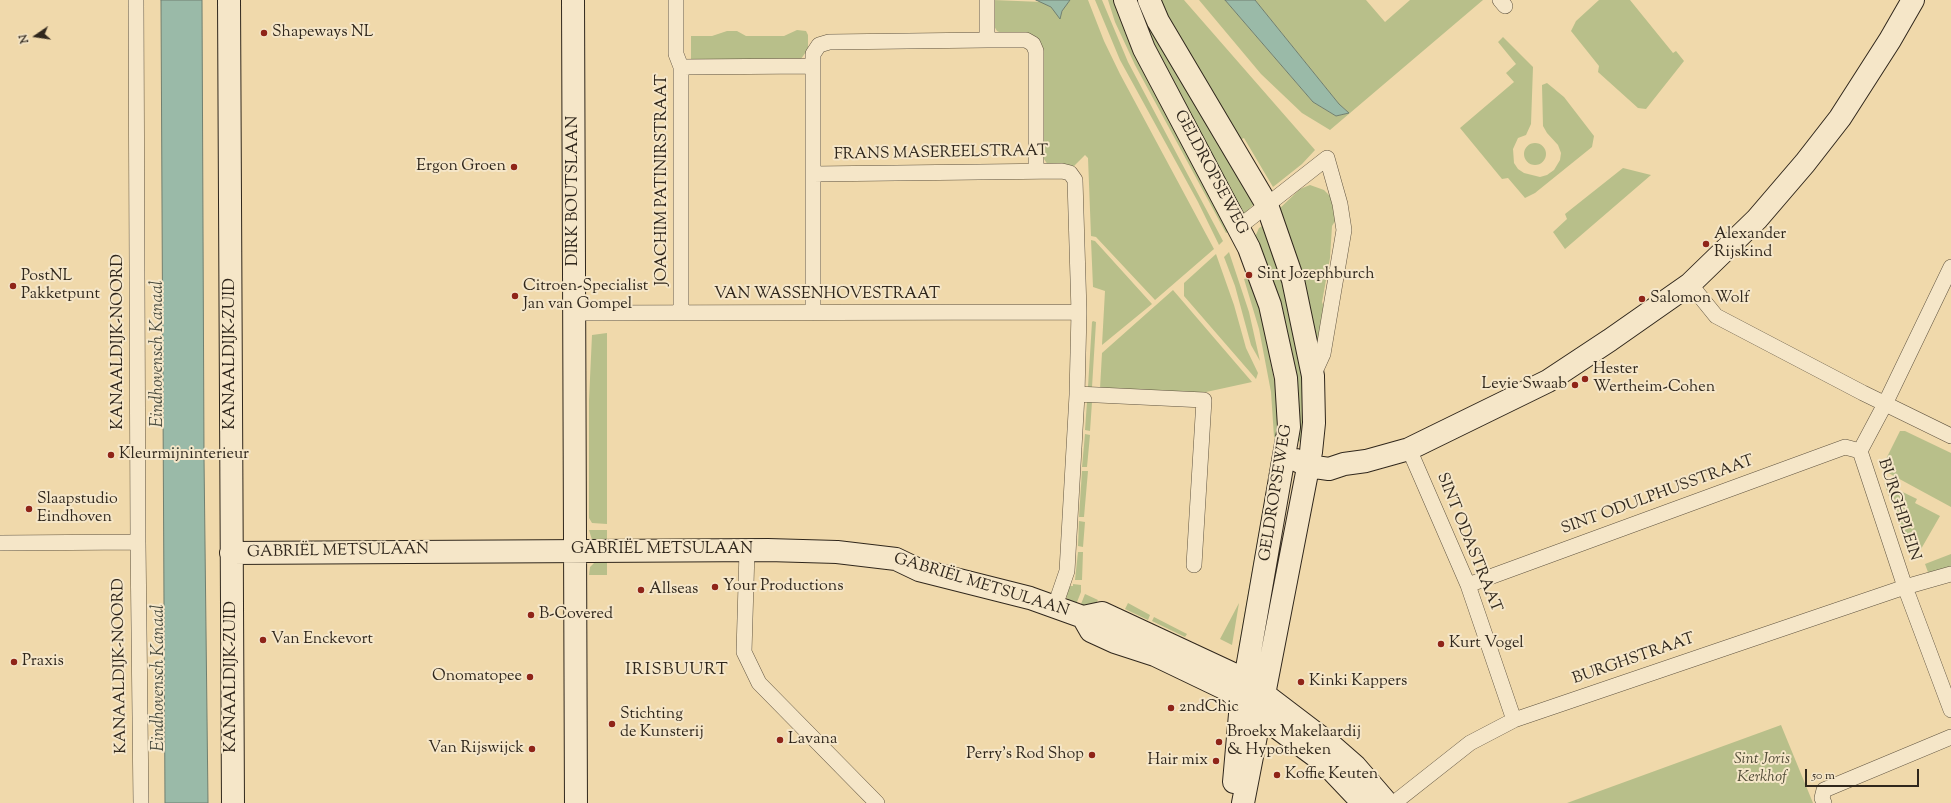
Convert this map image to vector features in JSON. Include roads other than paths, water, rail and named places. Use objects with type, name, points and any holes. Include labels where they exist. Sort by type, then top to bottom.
[{"type":"street","name":"KANAALDIJK-NOORD","points":[[136,0],[140,803]]},
{"type":"street","name":"KANAALDIJK-ZUID","points":[[229,0],[233,803]]},
{"type":"street","name":"DIRK BOUTSLAAN","points":[[572,0],[575,313],[576,803]]},
{"type":"street","name":"JOACHIM PATINIRSTRAAT","points":[[676,0],[676,54],[681,67],[681,313]]},
{"type":"street","points":[[987,0],[987,40]]},
{"type":"street","name":"GELDROPSEWEG","points":[[1125,0],[1144,49],[1239,227],[1259,273],[1270,305],[1286,378],[1289,427],[1243,693],[1232,803]]},
{"type":"street","name":"GELDROPSEWEG","points":[[1148,0],[1158,21],[1267,205],[1283,246],[1293,280],[1313,376],[1314,422],[1309,459],[1243,803]]},
{"type":"street","points":[[1285,456],[1309,459],[1332,455],[1344,464],[1366,461],[1409,449],[1548,381],[1690,284],[1756,219],[1832,129],[1890,40],[1913,0]]},
{"type":"street","points":[[813,313],[813,54],[819,45],[829,42],[987,40],[1026,40],[1033,44],[1036,51],[1036,171]]},
{"type":"street","points":[[681,67],[813,66]]},
{"type":"street","name":"GELDROPSEWEG","points":[[1267,205],[1327,158],[1340,204],[1344,230],[1322,354],[1313,376]]},
{"type":"street","name":"FRANS MASEREELSTRAAT","points":[[813,174],[1036,171],[1070,172],[1076,180],[1077,188],[1079,312]]},
{"type":"street","points":[[1239,227],[1267,205]]},
{"type":"street","name":"BURGHPLEIN","points":[[1951,267],[1885,404],[1860,451],[1905,587],[1951,574]]},
{"type":"street","points":[[1690,284],[1716,316],[1885,404],[1951,436]]},
{"type":"street","points":[[1055,606],[1066,571],[1078,394],[1079,312]]},
{"type":"street","name":"VAN WASSENHOVESTRAAT","points":[[575,313],[1079,312]]},
{"type":"street","points":[[1078,394],[1204,400],[1194,565]]},
{"type":"street","name":"SINT ODULPHUSSTRAAT","points":[[1468,585],[1845,447],[1860,451]]},
{"type":"street","name":"SINT ODASTRAAT","points":[[1409,449],[1468,585],[1514,720]]},
{"type":"street","points":[[0,543],[138,542]]},
{"type":"street","name":"GABRIËL METSULAAN","points":[[231,553],[576,550],[813,550],[896,559],[919,570],[982,585],[1055,606],[1083,618],[1091,631],[1115,642],[1155,655],[1230,691],[1243,693],[1262,704]]},
{"type":"street","points":[[747,551],[744,652],[759,683],[877,803]]},
{"type":"street","points":[[1905,587],[1951,710]]},
{"type":"street","name":"BURGHSTRAAT","points":[[1394,803],[1470,743],[1514,720],[1905,587]]},
{"type":"street","points":[[1262,704],[1364,803]]},
{"type":"street","points":[[1262,704],[1331,745],[1354,766],[1387,803]]},
{"type":"street","points":[[1824,803],[1822,798],[1824,790],[1951,737]]},
{"type":"place","name":"Shapeways NL","points":[[264,33]]},
{"type":"place","name":"Ergon Groen","points":[[514,167]]},
{"type":"place","name":"Alexander Rijskind","points":[[1706,244]]},
{"type":"place","name":"Sint Jozephburch","points":[[1249,275]]},
{"type":"place","name":"PostNL Pakketpunt","points":[[13,286]]},
{"type":"place","name":"Citroen-Specialist Jan van Gompel","points":[[515,296]]},
{"type":"place","name":"Salomon Wolf","points":[[1642,299]]},
{"type":"place","name":"Hester Wertheim-Cohen","points":[[1585,379]]},
{"type":"place","name":"Levie Swaab","points":[[1575,385]]},
{"type":"place","name":"Kleurmijninterieur","points":[[111,455]]},
{"type":"place","name":"Slaapstudio Eindhoven","points":[[29,509]]},
{"type":"place","name":"Your Productions","points":[[715,587]]},
{"type":"place","name":"Allseas","points":[[641,590]]},
{"type":"place","name":"B-Covered","points":[[531,615]]},
{"type":"place","name":"Van Enckevort","points":[[263,640]]},
{"type":"place","name":"Kurt Vogel","points":[[1441,644]]},
{"type":"place","name":"Praxis","points":[[14,662]]},
{"type":"place","name":"Onomatopee","points":[[530,677]]},
{"type":"place","name":"Kinki Kappers","points":[[1301,682]]},
{"type":"place","name":"2ndChic","points":[[1171,708]]},
{"type":"place","name":"Stichting de Kunsterij","points":[[612,724]]},
{"type":"place","name":"Lavana","points":[[780,740]]},
{"type":"place","name":"Broekx Makelaardij & Hypotheken","points":[[1219,742]]},
{"type":"place","name":"Van Rijswijck","points":[[532,749]]},
{"type":"place","name":"Perry's Rod Shop","points":[[1092,755]]},
{"type":"place","name":"Hair mix","points":[[1216,761]]},
{"type":"place","name":"Koffie Keuten","points":[[1277,775]]},
{"type":"district","name":"IRISBUURT","points":[[677,671]]},
{"type":"water label","name":"Eindhovensch Kanaal","points":[[159,354]]},
{"type":"water label","name":"Eindhovensch Kanaal","points":[[160,678]]},
{"type":"park label","name":"Sint Joris Kerkhof","points":[[1762,769]]}]
